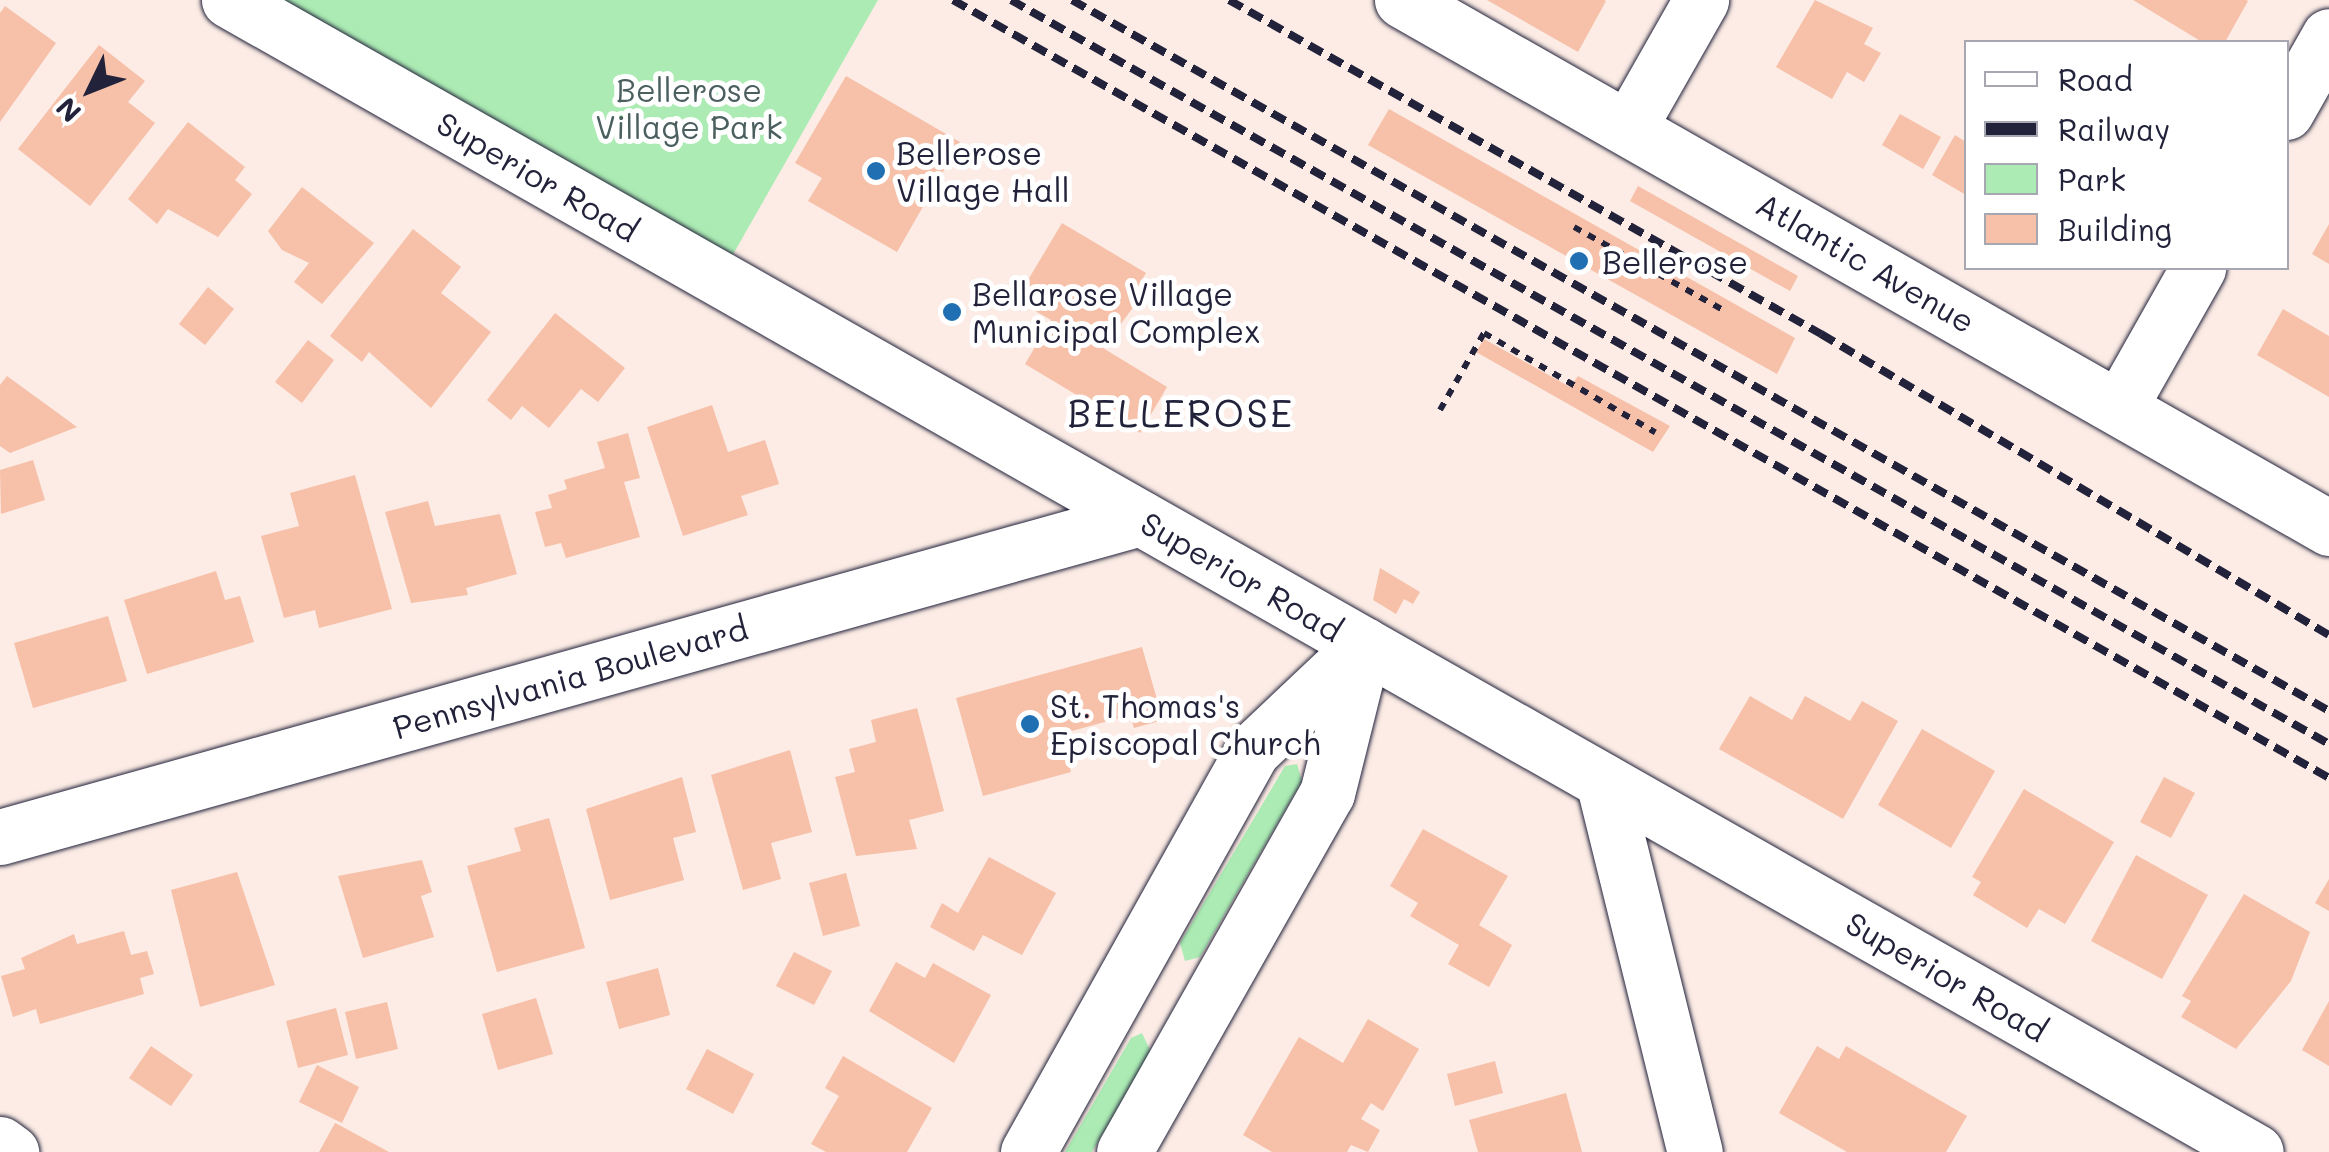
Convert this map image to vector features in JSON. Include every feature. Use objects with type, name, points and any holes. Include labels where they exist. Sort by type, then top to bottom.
[{"type":"street","name":"Superior Road","points":[[228,0],[2256,1152]]},
{"type":"street","name":"Atlantic Avenue","points":[[1402,0],[2329,528]]},
{"type":"street","points":[[1628,127],[1700,0]]},
{"type":"street","points":[[2289,107],[2329,36]]},
{"type":"street","points":[[2120,406],[2197,270]]},
{"type":"street","name":"Pennsylvania Boulevard","points":[[0,836],[1140,518]]},
{"type":"street","points":[[1028,1152],[1252,750],[1364,645]]},
{"type":"street","points":[[1124,1152],[1327,793],[1364,645]]},
{"type":"street","points":[[1603,781],[1695,1152]]},
{"type":"street","points":[[1126,978],[1200,1018]]},
{"type":"street","points":[[0,1144],[10,1152]]},
{"type":"path","points":[[1574,227],[1725,311]]},
{"type":"path","points":[[1440,410],[1484,334],[1655,432]]},
{"type":"green space","name":"Bellerose Village Park","points":[[270,0],[878,0],[731,258]]},
{"type":"green space","points":[[1297,764],[1302,781],[1200,957],[1185,961],[1180,943],[1285,766]]},
{"type":"green space","points":[[1142,1033],[1151,1052],[1092,1152],[1065,1152],[1131,1038]]},
{"type":"building","points":[[1487,0],[1604,0],[1606,1],[1578,52]]},
{"type":"building","points":[[1815,0],[1873,28],[1864,44],[1881,53],[1864,82],[1847,72],[1832,99],[1776,67]]},
{"type":"building","points":[[2133,0],[2248,1],[2226,40],[2199,40]]},
{"type":"building","points":[[5,6],[56,43],[0,122],[0,13]]},
{"type":"building","points":[[99,45],[145,81],[128,102],[155,123],[90,206],[18,149]]},
{"type":"building","name":"Bellerose Village Hall","points":[[846,76],[960,142],[897,252],[808,201],[822,178],[795,163]]},
{"type":"building","name":"Bellerose","points":[[1389,109],[1795,338],[1777,374],[1368,145]]},
{"type":"building","points":[[1900,114],[1941,137],[1923,169],[1882,145]]},
{"type":"building","points":[[188,122],[245,167],[235,180],[252,194],[218,237],[168,209],[157,224],[128,199]]},
{"type":"building","points":[[1955,135],[1964,141],[1964,194],[1932,175]]},
{"type":"building","points":[[1638,186],[1798,276],[1790,291],[1630,201]]},
{"type":"building","points":[[302,187],[374,243],[322,304],[294,282],[309,263],[282,250],[268,231]]},
{"type":"building","points":[[1062,223],[1146,273],[1133,295],[1140,298],[1103,348],[1167,387],[1140,433],[1025,364],[1051,320],[1016,300]]},
{"type":"building","points":[[2329,224],[2329,264],[2312,254]]},
{"type":"building","points":[[413,229],[461,267],[441,293],[491,332],[431,408],[369,352],[362,362],[330,336]]},
{"type":"building","points":[[208,287],[234,309],[205,345],[179,324]]},
{"type":"building","points":[[2283,309],[2329,336],[2329,397],[2257,355]]},
{"type":"building","points":[[555,313],[625,368],[598,402],[581,389],[549,428],[522,406],[511,420],[487,400]]},
{"type":"building","points":[[1484,339],[1570,387],[1578,376],[1670,426],[1653,452],[1476,352]]},
{"type":"building","points":[[308,340],[334,360],[302,403],[275,382]]},
{"type":"building","points":[[7,376],[77,427],[10,453],[0,446],[0,385]]},
{"type":"building","points":[[712,405],[728,452],[765,440],[779,484],[741,496],[748,515],[683,536],[647,427]]},
{"type":"building","points":[[628,433],[640,478],[624,482],[640,537],[566,558],[561,543],[545,547],[535,512],[552,508],[548,495],[567,489],[564,480],[605,468],[597,442]]},
{"type":"building","points":[[33,460],[45,500],[1,514],[0,470]]},
{"type":"building","points":[[355,475],[392,609],[319,628],[315,610],[284,618],[261,536],[299,526],[290,493]]},
{"type":"building","points":[[428,501],[435,526],[500,514],[517,574],[466,588],[468,595],[411,603],[385,512]]},
{"type":"building","points":[[1380,568],[1420,592],[1413,604],[1404,599],[1396,614],[1373,600]]},
{"type":"building","points":[[216,571],[225,600],[240,596],[254,642],[147,674],[124,600]]},
{"type":"building","points":[[108,616],[127,681],[33,708],[14,643]]},
{"type":"building","name":"St. Thomas's Episcopal Church","points":[[1142,647],[1163,720],[1134,728],[1130,715],[1061,734],[1071,772],[983,796],[956,698]]},
{"type":"building","points":[[1750,696],[1792,720],[1805,696],[1850,721],[1862,701],[1898,721],[1843,819],[1719,749]]},
{"type":"building","points":[[917,708],[944,811],[909,820],[917,849],[856,856],[835,777],[855,772],[849,749],[876,742],[871,720]]},
{"type":"building","points":[[1922,729],[1995,771],[1951,848],[1878,805]]},
{"type":"building","points":[[790,750],[812,832],[771,843],[781,879],[743,890],[711,775]]},
{"type":"building","points":[[682,777],[696,832],[673,838],[684,880],[610,900],[586,809]]},
{"type":"building","points":[[2164,777],[2195,793],[2171,838],[2140,822]]},
{"type":"building","points":[[2024,789],[2114,842],[2065,924],[2039,909],[2027,928],[1973,895],[1981,882],[1972,877]]},
{"type":"building","points":[[549,818],[585,948],[497,972],[467,866],[521,851],[514,828]]},
{"type":"building","points":[[1423,829],[1508,876],[1479,925],[1512,945],[1489,987],[1448,964],[1459,945],[1410,916],[1418,903],[1390,886]]},
{"type":"building","points":[[2136,855],[2208,895],[2162,979],[2091,941]]},
{"type":"building","points":[[989,857],[1056,893],[1022,955],[983,935],[974,951],[930,927],[942,903],[958,913]]},
{"type":"building","points":[[422,860],[432,892],[421,896],[434,937],[363,958],[338,876]]},
{"type":"building","points":[[237,872],[275,985],[200,1007],[171,890]]},
{"type":"building","points":[[846,873],[860,926],[823,936],[809,883]]},
{"type":"building","points":[[2329,879],[2329,911],[2315,903]]},
{"type":"building","points":[[2244,894],[2310,932],[2291,981],[2236,1049],[2181,1017],[2191,1001],[2182,996]]},
{"type":"building","points":[[124,931],[131,955],[147,951],[154,974],[140,978],[144,994],[40,1024],[36,1009],[13,1017],[1,976],[25,969],[21,958],[74,934],[77,944]]},
{"type":"building","points":[[794,952],[832,971],[814,1005],[776,986]]},
{"type":"building","points":[[896,962],[925,978],[933,963],[991,995],[954,1063],[869,1011]]},
{"type":"building","points":[[658,968],[670,1015],[619,1029],[606,982]]},
{"type":"building","points":[[536,998],[553,1054],[498,1070],[482,1014]]},
{"type":"building","points":[[2329,1001],[2329,1066],[2302,1050]]},
{"type":"building","points":[[387,1002],[398,1049],[356,1059],[345,1012]]},
{"type":"building","points":[[336,1008],[348,1055],[298,1068],[286,1021]]},
{"type":"building","points":[[1368,1019],[1419,1049],[1383,1111],[1371,1103],[1361,1119],[1380,1130],[1368,1152],[1351,1145],[1347,1152],[1272,1152],[1243,1135],[1299,1037],[1343,1063]]},
{"type":"building","points":[[151,1046],[193,1075],[171,1106],[129,1078]]},
{"type":"building","points":[[1817,1046],[1839,1059],[1846,1046],[1967,1116],[1946,1152],[1847,1152],[1779,1113]]},
{"type":"building","points":[[707,1049],[754,1074],[733,1114],[686,1089]]},
{"type":"building","points":[[843,1056],[932,1108],[907,1152],[826,1152],[811,1144],[839,1096],[825,1088]]},
{"type":"building","points":[[1495,1061],[1503,1093],[1455,1106],[1447,1074]]},
{"type":"building","points":[[317,1065],[359,1087],[342,1123],[299,1102]]},
{"type":"building","points":[[1566,1093],[1582,1152],[1478,1152],[1469,1120]]},
{"type":"building","points":[[335,1123],[339,1125],[389,1152],[319,1152]]},
{"type":"railway","points":[[953,0],[2329,778]]},
{"type":"railway","points":[[1011,0],[2329,744]]},
{"type":"railway","points":[[1072,0],[2329,711]]},
{"type":"railway","points":[[1229,0],[1821,334],[2329,635]]},
{"type":"place","name":"Bellerose Village Hall","points":[[876,171]]},
{"type":"place","name":"Bellerose","points":[[1579,261]]},
{"type":"place","name":"Bellarose Village Municipal Complex","points":[[952,312]]},
{"type":"place","name":"St. Thomas's Episcopal Church","points":[[1030,724]]},
{"type":"district","name":"BELLEROSE","points":[[1181,413]]}]
